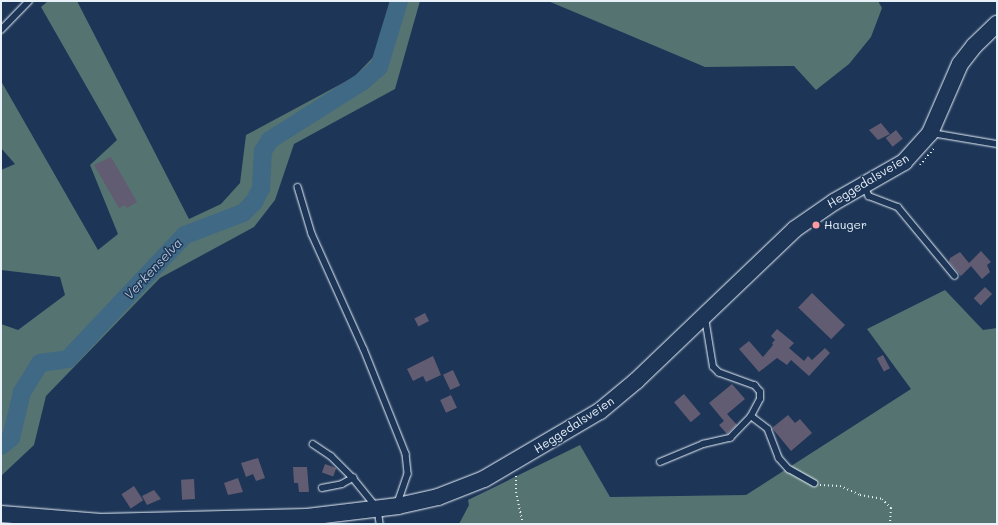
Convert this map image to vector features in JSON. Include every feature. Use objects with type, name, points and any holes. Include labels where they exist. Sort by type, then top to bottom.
[{"type":"main road","name":"Heggedalsveien","points":[[1,514],[76,521],[126,522],[300,517],[379,517],[398,506],[438,497],[484,479],[586,419],[625,391],[795,229],[864,185],[904,162],[930,133],[960,64],[974,46],[997,24]]},
{"type":"lane","points":[[1,30],[29,1]]},
{"type":"lane","points":[[930,133],[997,144]]},
{"type":"lane","points":[[864,185],[869,196],[898,207],[955,276]]},
{"type":"lane","points":[[298,187],[312,234],[364,349],[406,454],[408,474],[398,501],[398,506]]},
{"type":"lane","points":[[660,462],[703,444],[730,438],[751,416],[760,399],[760,392],[755,386],[742,380],[719,373],[713,367],[704,316]]},
{"type":"lane","points":[[751,416],[768,429],[779,458],[789,469],[814,483]]},
{"type":"lane","points":[[313,444],[332,456],[353,478],[379,517]]},
{"type":"lane","points":[[322,488],[342,484],[353,478]]},
{"type":"path","points":[[516,476],[516,492],[523,524]]},
{"type":"path","points":[[814,483],[840,486],[860,495],[882,499],[891,508],[890,524]]},
{"type":"green space","points":[[48,1],[77,1],[189,219],[221,204],[240,183],[246,135],[354,77],[378,52],[392,1],[420,1],[395,89],[294,144],[275,200],[254,227],[160,278],[46,396],[34,445],[1,476],[1,324],[18,330],[65,295],[60,277],[1,270],[1,170],[15,164],[1,148],[1,81],[98,250],[118,234],[90,165],[117,140],[41,7]]},
{"type":"green space","points":[[548,1],[878,1],[882,8],[871,37],[849,64],[816,90],[794,66],[705,67]]},
{"type":"green space","points":[[945,290],[983,330],[997,328],[997,524],[459,524],[469,505],[468,500],[580,445],[610,497],[746,495],[911,389],[867,329]]},
{"type":"building","points":[[881,123],[890,134],[878,140],[869,130]]},
{"type":"building","points":[[896,130],[903,139],[893,147],[886,138]]},
{"type":"building","points":[[111,157],[137,202],[127,208],[125,205],[119,208],[94,165]]},
{"type":"building","points":[[981,251],[991,262],[987,265],[990,272],[982,279],[971,266],[961,276],[949,262],[950,258],[960,252],[969,263]]},
{"type":"building","points":[[985,287],[992,294],[981,305],[974,298]]},
{"type":"building","points":[[812,293],[845,325],[831,339],[798,307]]},
{"type":"building","points":[[425,313],[429,321],[418,326],[414,318]]},
{"type":"building","points":[[777,329],[794,343],[789,348],[804,361],[808,356],[812,360],[825,348],[830,353],[809,376],[791,360],[787,365],[777,358],[759,372],[739,349],[749,341],[763,357],[773,345],[772,343],[775,340],[771,336]]},
{"type":"building","points":[[883,355],[890,368],[884,372],[877,358]]},
{"type":"building","points":[[433,356],[441,375],[426,382],[423,376],[413,381],[407,369]]},
{"type":"building","points":[[453,370],[460,385],[450,390],[443,375]]},
{"type":"building","points":[[732,384],[745,399],[727,414],[737,425],[727,434],[719,425],[724,421],[709,403]]},
{"type":"building","points":[[684,394],[701,414],[691,422],[674,402]]},
{"type":"building","points":[[451,395],[457,408],[446,413],[440,400]]},
{"type":"building","points":[[788,415],[795,423],[800,419],[812,433],[791,451],[772,428]]},
{"type":"building","points":[[258,458],[265,478],[256,481],[253,474],[246,477],[241,463]]},
{"type":"building","points":[[325,464],[336,468],[333,477],[322,472]]},
{"type":"building","points":[[293,467],[307,467],[309,492],[299,492],[298,483],[294,483]]},
{"type":"building","points":[[238,478],[243,492],[228,495],[224,483]]},
{"type":"building","points":[[194,479],[195,499],[182,500],[181,480]]},
{"type":"building","points":[[134,486],[143,500],[131,508],[121,494]]},
{"type":"building","points":[[154,490],[161,499],[147,505],[142,496]]},
{"type":"waterway","name":"Verkenselva","points":[[1,446],[11,438],[22,392],[40,363],[68,359],[185,235],[243,213],[254,202],[261,188],[263,151],[270,140],[363,81],[379,67],[399,1]]},
{"type":"place","name":"Hauger","points":[[816,225]]}]
